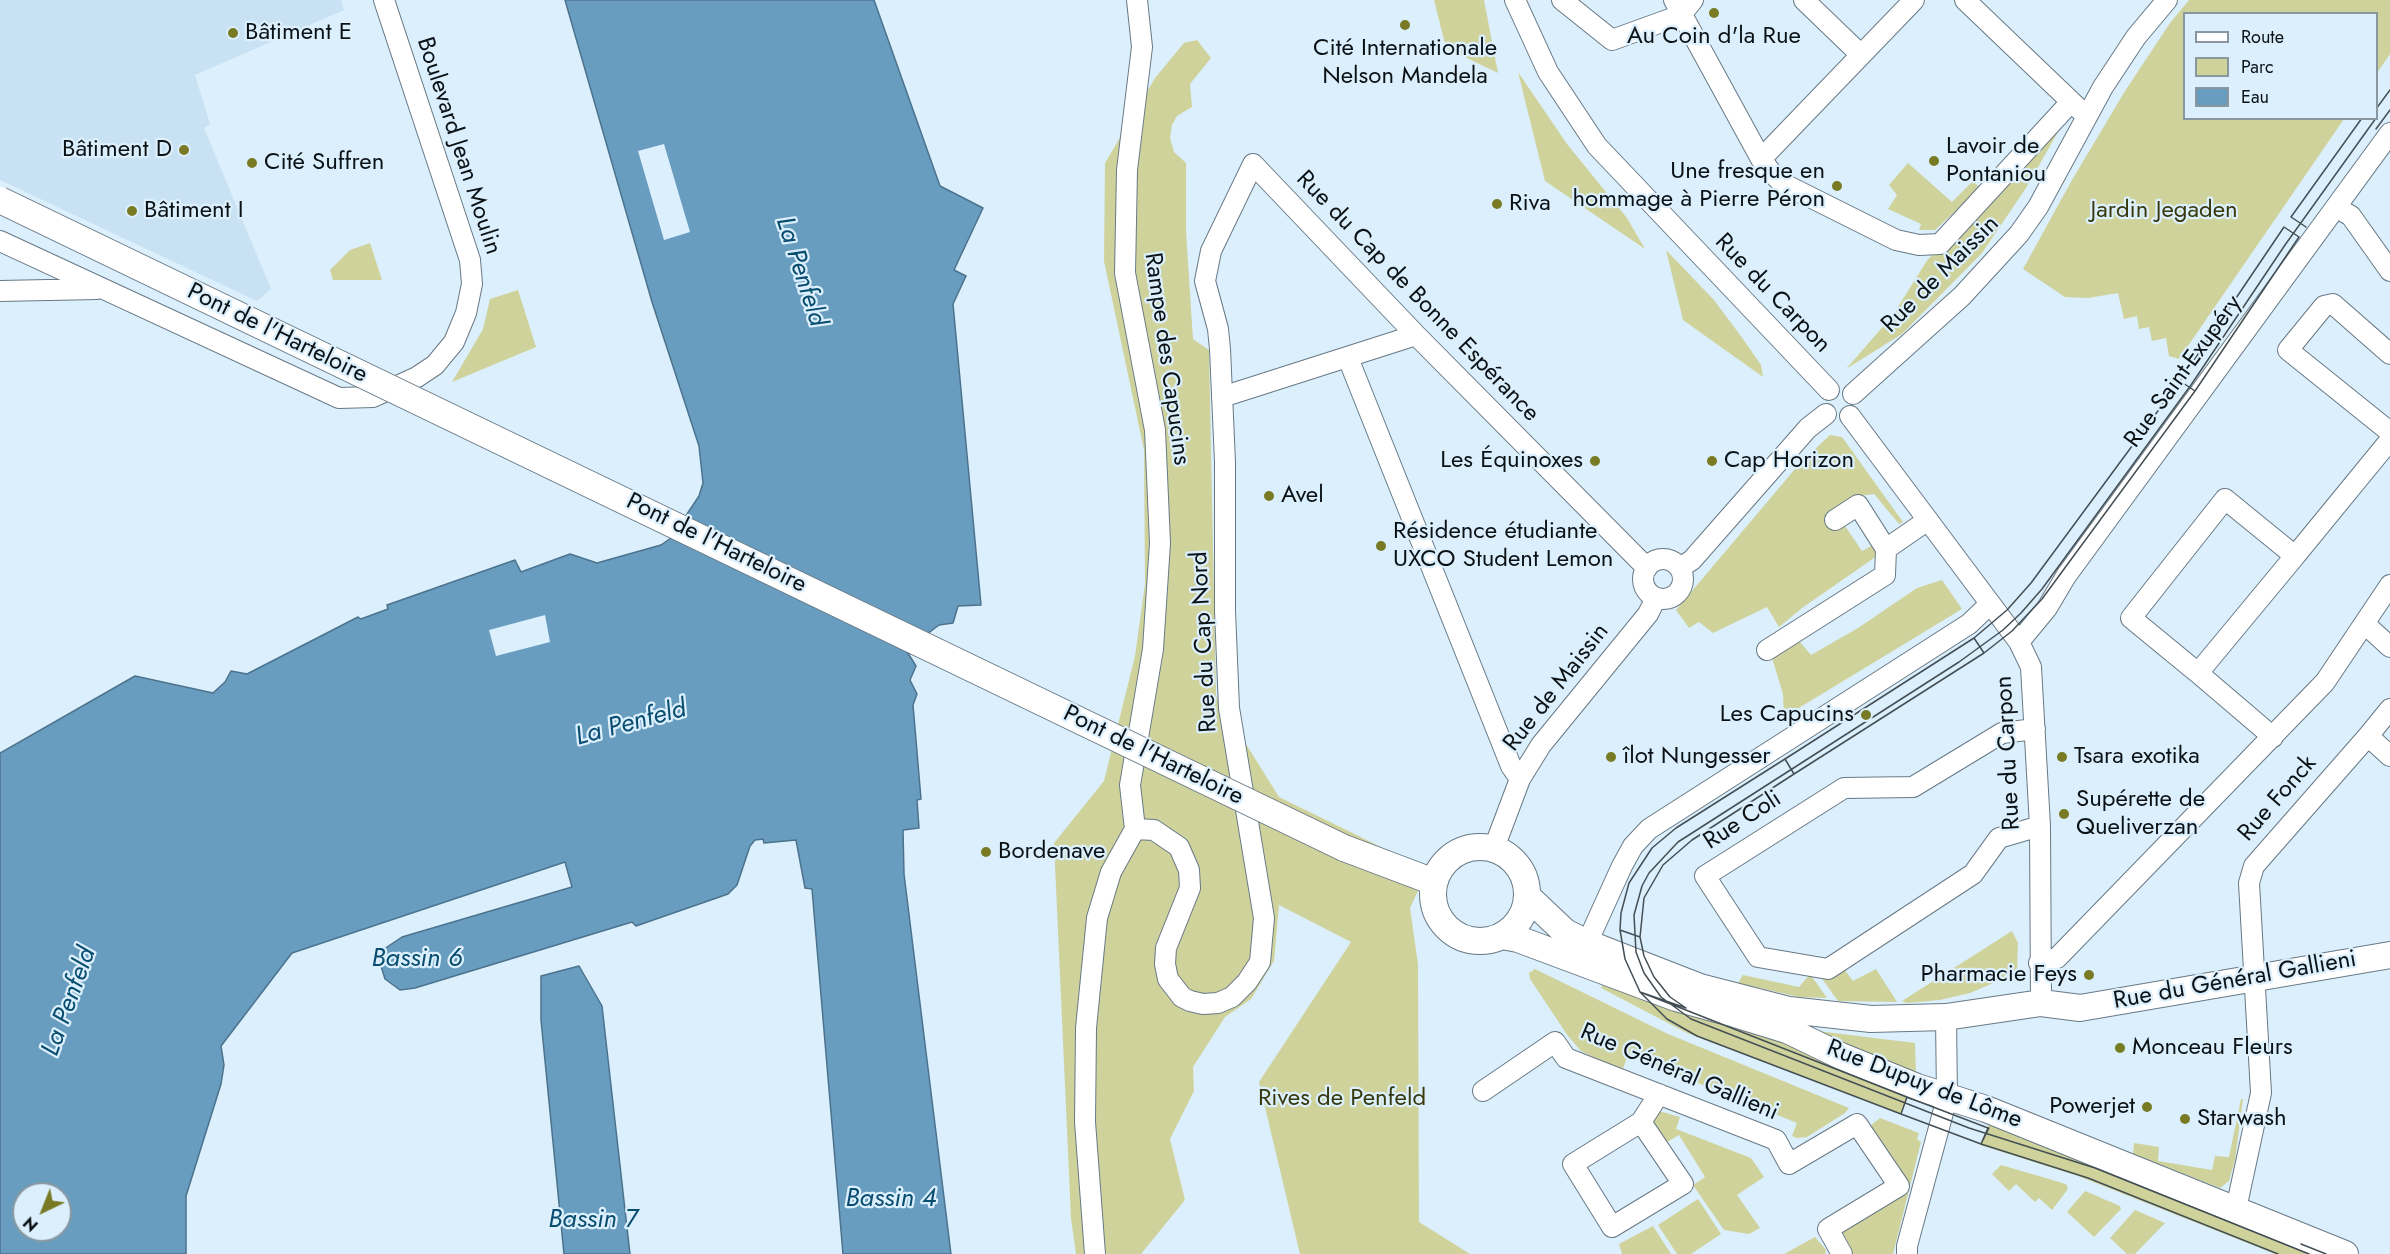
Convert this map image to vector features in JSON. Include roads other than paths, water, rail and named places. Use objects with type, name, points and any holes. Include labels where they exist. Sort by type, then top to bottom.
[{"type":"main road","name":"Pont de l'Harteloire","points":[[0,200],[1344,848],[1434,882]]},
{"type":"main road","points":[[1481,846],[1494,848],[1508,855],[1519,867],[1526,881],[1528,897],[1520,920],[1502,936],[1487,941],[1472,940],[1457,935],[1445,926],[1437,913],[1433,898],[1434,882],[1446,861],[1456,853],[1481,846]]},
{"type":"main road","name":"Rue du Général Gallieni","points":[[1528,897],[1549,919],[1587,943],[1700,987],[1789,1010],[1947,1025],[1982,1031],[2065,1016],[2080,1008]]},
{"type":"main road","name":"Rue du Général Gallieni","points":[[1502,936],[1518,939],[1676,998],[1735,1014],[1762,1015],[1882,1036],[1947,1025],[2041,1003],[2080,1008],[2390,955]]},
{"type":"main road","name":"Rue Dupuy de Lôme","points":[[1735,1014],[1787,1030],[1841,1056],[1947,1098],[1986,1109],[2345,1254]]},
{"type":"street","name":"Boulevard Jean Moulin","points":[[0,241],[100,289],[130,299],[339,398],[373,397],[417,377],[435,365],[454,342],[466,313],[472,284],[470,260],[384,0]]},
{"type":"street","name":"Rampe des Capucins","points":[[1136,829],[1130,785],[1153,649],[1160,543],[1155,430],[1125,273],[1127,170],[1142,47],[1137,0]]},
{"type":"street","name":"Rue du Carpon","points":[[1515,0],[1548,72],[1597,146],[1829,390]]},
{"type":"street","points":[[1562,0],[1612,40],[1683,5],[1761,159],[1782,183],[1896,240],[1919,245],[1940,244],[2070,103]]},
{"type":"street","points":[[1804,0],[1860,54]]},
{"type":"street","points":[[1761,159],[1914,0]]},
{"type":"street","points":[[1965,0],[2070,103],[2088,116]]},
{"type":"street","name":"Rue de Maissin","points":[[1853,394],[1962,296],[1998,259],[2038,207],[2103,87],[2136,37],[2167,0]]},
{"type":"street","name":"Rue Saint-Exupéry","points":[[2019,642],[2047,608],[2066,576],[2390,133]]},
{"type":"street","name":"Rue du Cap Nord","points":[[1136,829],[1154,830],[1179,847],[1189,870],[1190,888],[1166,948],[1165,964],[1168,979],[1182,997],[1190,1001],[1203,1004],[1218,1003],[1232,997],[1247,982],[1260,962],[1264,918],[1229,708],[1225,611],[1225,462],[1222,397],[1218,329],[1205,281],[1211,251],[1253,164]]},
{"type":"street","name":"Rue du Cap de Bonne Espérance","points":[[1253,164],[1416,335],[1647,568]]},
{"type":"street","points":[[2336,207],[2351,216],[2390,271]]},
{"type":"street","name":"Boulevard Jean Moulin","points":[[0,291],[100,289]]},
{"type":"street","points":[[2390,354],[2333,304],[2324,306],[2288,350],[2390,432]]},
{"type":"street","points":[[1222,397],[1416,335]]},
{"type":"street","points":[[1348,358],[1511,766],[1520,779]]},
{"type":"street","points":[[1842,387],[1853,394],[1855,407],[1850,416],[1840,420],[1826,414],[1822,403],[1829,390],[1842,387]]},
{"type":"street","points":[[1680,568],[1692,560],[1808,428],[1826,414]]},
{"type":"street","name":"Rue du Carpon","points":[[1850,416],[1989,605],[2019,642],[2031,667],[2040,826],[2041,1003]]},
{"type":"street","points":[[2198,673],[2390,440]]},
{"type":"street","points":[[2273,737],[2131,618],[2225,499],[2295,556]]},
{"type":"street","points":[[1767,650],[1885,575],[1886,549],[1858,505],[1835,520]]},
{"type":"street","points":[[1886,549],[1928,520]]},
{"type":"street","points":[[1663,559],[1676,563],[1680,568],[1684,580],[1678,593],[1664,600],[1656,598],[1645,586],[1643,580],[1651,563],[1663,559]]},
{"type":"street","points":[[2039,963],[2057,957],[2325,682],[2366,626],[2390,585]]},
{"type":"street","name":"Rue de Maissin","points":[[1494,848],[1520,779],[1541,746],[1648,614],[1656,598]]},
{"type":"street","points":[[1587,943],[1622,866],[1633,846],[1649,829],[1969,624],[1989,605]]},
{"type":"street","points":[[2366,626],[2390,647]]},
{"type":"street","name":"Rue Fonck","points":[[2236,1209],[2261,1093],[2249,883],[2254,866],[2390,709]]},
{"type":"street","name":"Rue Coli","points":[[2034,729],[2002,733],[1913,787],[1844,788],[1705,876],[1758,957],[1828,969],[1973,874],[1999,838],[2040,826]]},
{"type":"street","points":[[2367,735],[2390,756]]},
{"type":"street","points":[[1095,1254],[1084,1122],[1086,1028],[1097,918],[1111,872],[1136,829]]},
{"type":"street","points":[[1907,1254],[1912,1225],[1947,1098],[1947,1025]]},
{"type":"street","name":"Rue Général Gallieni","points":[[1483,1091],[1555,1042],[1566,1058],[1776,1140],[1789,1164],[1857,1124],[1899,1186],[1828,1229],[1842,1254]]},
{"type":"street","points":[[1641,1122],[1683,1184],[1612,1227],[1573,1164],[1641,1122],[1659,1094]]},
{"type":"water","points":[[565,0],[874,0],[940,186],[983,208],[954,270],[966,276],[953,304],[981,605],[958,606],[953,623],[939,625],[906,650],[916,666],[910,680],[917,694],[913,705],[921,799],[917,800],[919,828],[903,830],[904,874],[951,1254],[843,1254],[812,889],[805,888],[796,840],[764,843],[763,839],[755,840],[750,846],[737,885],[728,894],[636,926],[632,922],[415,988],[400,990],[385,979],[380,963],[384,949],[402,937],[572,887],[565,862],[292,953],[221,1046],[224,1065],[221,1084],[186,1196],[186,1254],[0,1254],[0,753],[135,676],[213,693],[225,682],[231,671],[247,674],[358,617],[361,619],[388,609],[387,605],[515,560],[521,572],[570,554],[597,563],[661,545],[671,538],[699,496],[703,483],[699,446],[652,302]]},
{"type":"water","name":"Bassin 7","points":[[579,966],[602,1006],[630,1254],[564,1254],[541,1020],[541,976]]},
{"type":"tram line","points":[[2378,106],[2390,90]]},
{"type":"tram line","points":[[2376,129],[2390,110]]},
{"type":"tram line","points":[[2306,227],[2291,217],[2361,120]]},
{"type":"tram line","points":[[2309,1254],[2095,1168],[1969,1128],[1691,1019],[1661,997],[1644,973],[1636,952],[1634,915],[1642,886],[1649,873],[1678,842],[1959,662],[2003,630],[2021,613],[2042,589],[2191,385],[2285,245],[2375,120]]},
{"type":"tram line","points":[[2284,227],[2299,237],[2195,391],[2180,381],[2284,227]]},
{"type":"tram line","points":[[2180,381],[2195,391],[2042,599],[2012,631],[1984,653],[1974,638],[2007,610],[2031,583],[2180,381]]},
{"type":"tram line","points":[[1974,638],[1984,653],[1794,774],[1785,759],[1974,638]]},
{"type":"tram line","points":[[1785,759],[1794,774],[1692,840],[1663,865],[1644,898],[1640,937],[1620,930],[1621,913],[1629,883],[1652,848],[1676,828],[1785,759]]},
{"type":"tram line","points":[[1620,930],[1640,937],[1644,956],[1654,977],[1670,997],[1686,1008],[1640,992],[1625,959],[1620,930]]},
{"type":"tram line","points":[[1640,992],[1907,1097],[1901,1114],[1697,1036],[1667,1019],[1640,992]]},
{"type":"tram line","points":[[1907,1097],[1988,1128],[1981,1144],[1901,1114],[1907,1097]]},
{"type":"tram line","points":[[1989,1128],[1981,1144],[2088,1178],[2278,1254]]},
{"type":"tram line","points":[[2301,1244],[2326,1254]]},
{"type":"place","name":"Au Coin d'la Rue","points":[[1714,13]]},
{"type":"place","name":"Cité Internationale Nelson Mandela","points":[[1405,25]]},
{"type":"place","name":"Bâtiment E","points":[[233,33]]},
{"type":"place","name":"Bâtiment D","points":[[184,150]]},
{"type":"place","name":"Lavoir de Pontaniou","points":[[1934,161]]},
{"type":"place","name":"Cité Suffren","points":[[252,163]]},
{"type":"place","name":"Une fresque en hommage à Pierre Péron","points":[[1837,186]]},
{"type":"place","name":"Riva","points":[[1497,204]]},
{"type":"place","name":"Bâtiment I","points":[[132,211]]},
{"type":"place","name":"Les Équinoxes","points":[[1595,461]]},
{"type":"place","name":"Cap Horizon","points":[[1712,461]]},
{"type":"place","name":"Avel","points":[[1269,496]]},
{"type":"place","name":"Résidence étudiante UXCO Student Lemon","points":[[1381,546]]},
{"type":"place","name":"Les Capucins","points":[[1866,715]]},
{"type":"place","name":"îlot Nungesser","points":[[1611,757]]},
{"type":"place","name":"Tsara exotika","points":[[2062,757]]},
{"type":"place","name":"Supérette de Queliverzan","points":[[2064,814]]},
{"type":"place","name":"Bordenave","points":[[986,852]]},
{"type":"place","name":"Pharmacie Feys","points":[[2089,975]]},
{"type":"place","name":"Monceau Fleurs","points":[[2120,1048]]},
{"type":"place","name":"Powerjet","points":[[2147,1107]]},
{"type":"place","name":"Starwash","points":[[2185,1119]]},
{"type":"park label","name":"Jardin Jegaden","points":[[2164,211]]},
{"type":"park label","name":"Rives de Penfeld","points":[[1342,1099]]},
{"type":"water label","name":"La Penfeld","points":[[800,272]]},
{"type":"water label","name":"La Penfeld","points":[[631,724]]},
{"type":"water label","name":"Bassin 6","points":[[417,960]]},
{"type":"water label","name":"La Penfeld","points":[[70,1002]]},
{"type":"water label","name":"Bassin 4","points":[[891,1200]]}]
